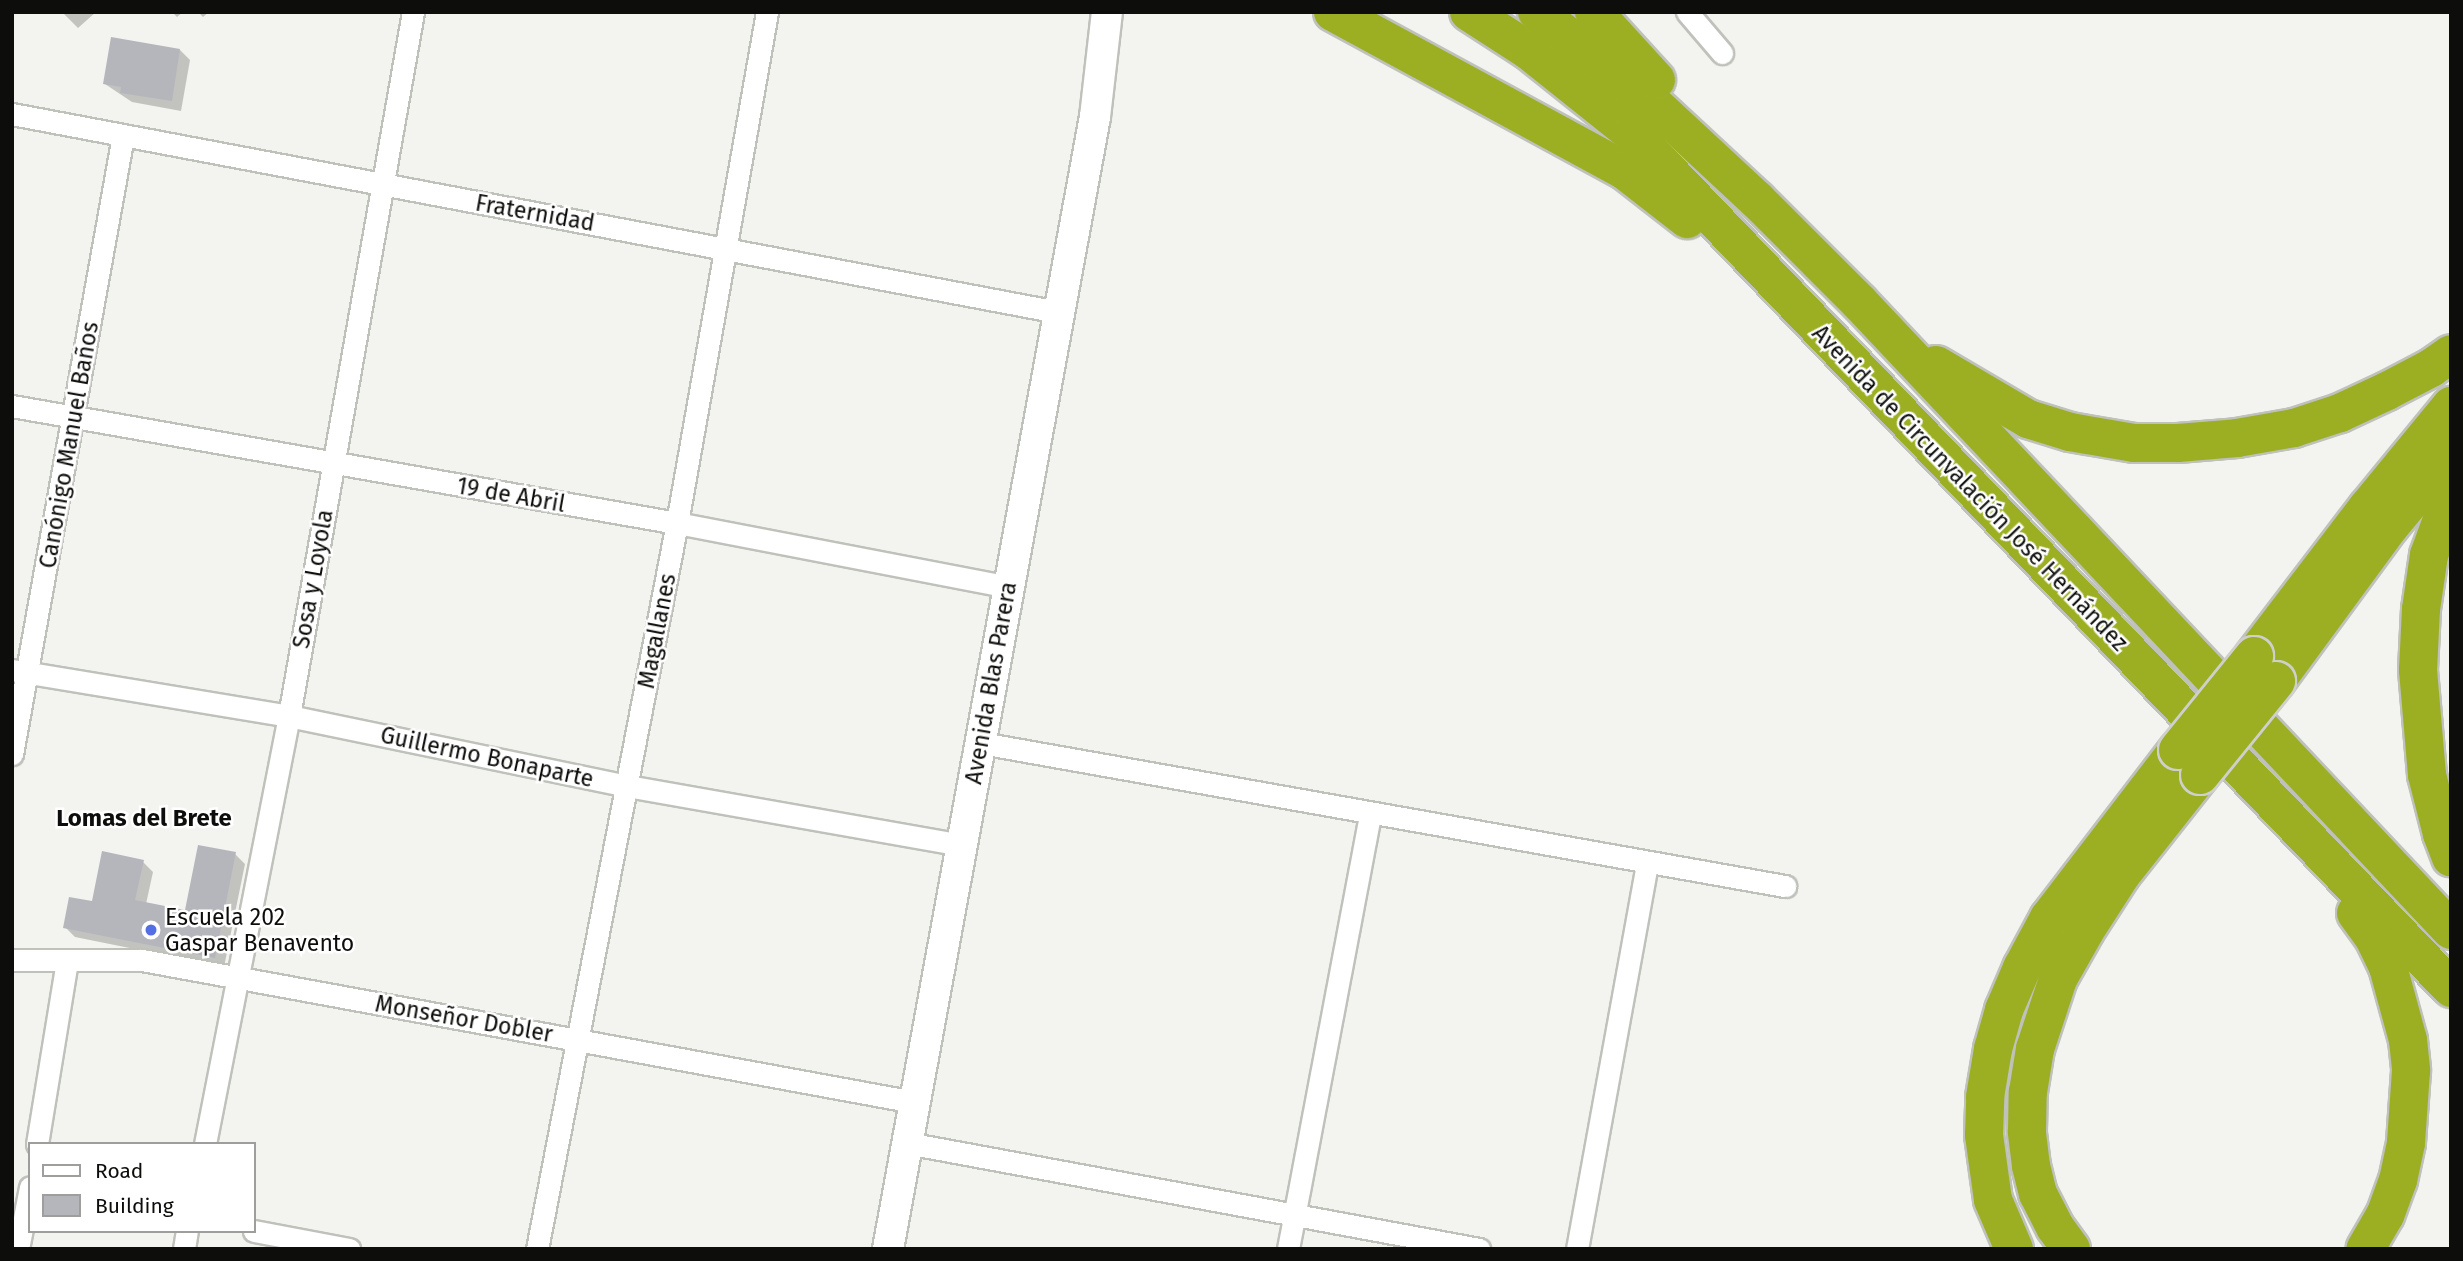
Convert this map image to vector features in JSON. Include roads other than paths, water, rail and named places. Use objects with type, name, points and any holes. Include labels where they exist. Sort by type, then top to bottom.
[{"type":"highway","points":[[1333,12],[1624,170],[1822,333]]},
{"type":"highway","name":"Avenida de Circunvalación José Hernández","points":[[1469,12],[1528,50],[1632,133],[2451,988]]},
{"type":"highway","name":"Avenida de Circunvalación José Hernández","points":[[1536,12],[1646,97],[1859,302],[2451,930]]},
{"type":"highway","points":[[1594,12],[1659,84],[1720,166]]},
{"type":"highway","points":[[1859,302],[1936,366],[2028,419],[2070,432],[2134,443],[2237,438],[2294,428],[2340,413],[2387,391],[2431,368],[2451,354]]},
{"type":"highway","points":[[2265,669],[2368,507],[2451,406]]},
{"type":"highway","points":[[2014,1249],[1993,1200],[1984,1135],[1985,1097],[1993,1049],[2004,1010],[2022,968],[2049,918],[2189,762],[2265,669],[2451,453]]},
{"type":"highway","points":[[2451,495],[2429,555],[2421,609],[2418,670],[2427,775],[2451,857]]},
{"type":"highway","points":[[2070,1249],[2038,1194],[2031,1166],[2027,1131],[2028,1093],[2035,1049],[2059,979],[2085,931],[2189,762]]},
{"type":"highway","points":[[2281,813],[2373,936],[2388,967],[2408,1040],[2411,1071],[2406,1143],[2385,1215],[2365,1249]]},
{"type":"main road","points":[[1095,117],[1107,12]]},
{"type":"main road","points":[[1095,117],[1126,12]]},
{"type":"main road","name":"Avenida Blas Parera","points":[[888,1249],[1095,117]]},
{"type":"street","name":"Sosa y Loyola","points":[[205,1142],[289,716],[380,186],[413,12]]},
{"type":"street","name":"Magallanes","points":[[537,1249],[677,523],[766,12]]},
{"type":"street","points":[[1687,12],[1722,53]]},
{"type":"street","name":"Fraternidad","points":[[12,114],[380,186],[1058,312]]},
{"type":"street","name":"Canónigo Manuel Baños","points":[[12,754],[20,671],[75,418],[123,136]]},
{"type":"street","name":"19 de Abril","points":[[12,406],[332,465],[677,523],[1009,587]]},
{"type":"street","name":"Guillermo Bonaparte","points":[[20,671],[289,716],[627,786],[961,845]]},
{"type":"street","points":[[981,743],[1785,886]]},
{"type":"street","points":[[1288,1249],[1370,813]]},
{"type":"street","points":[[1577,1249],[1647,862]]},
{"type":"street","name":"Monseñor Dobler","points":[[12,960],[142,960],[914,1102]]},
{"type":"street","points":[[37,1142],[67,960]]},
{"type":"street","points":[[907,1143],[1294,1217],[1479,1249]]},
{"type":"street","points":[[18,1249],[28,1196]]},
{"type":"street","points":[[256,1231],[349,1249]]},
{"type":"place","name":"Escuela 202 Gaspar Benavento","points":[[151,930]]},
{"type":"district","name":"Lomas del Brete","points":[[144,819]]}]
